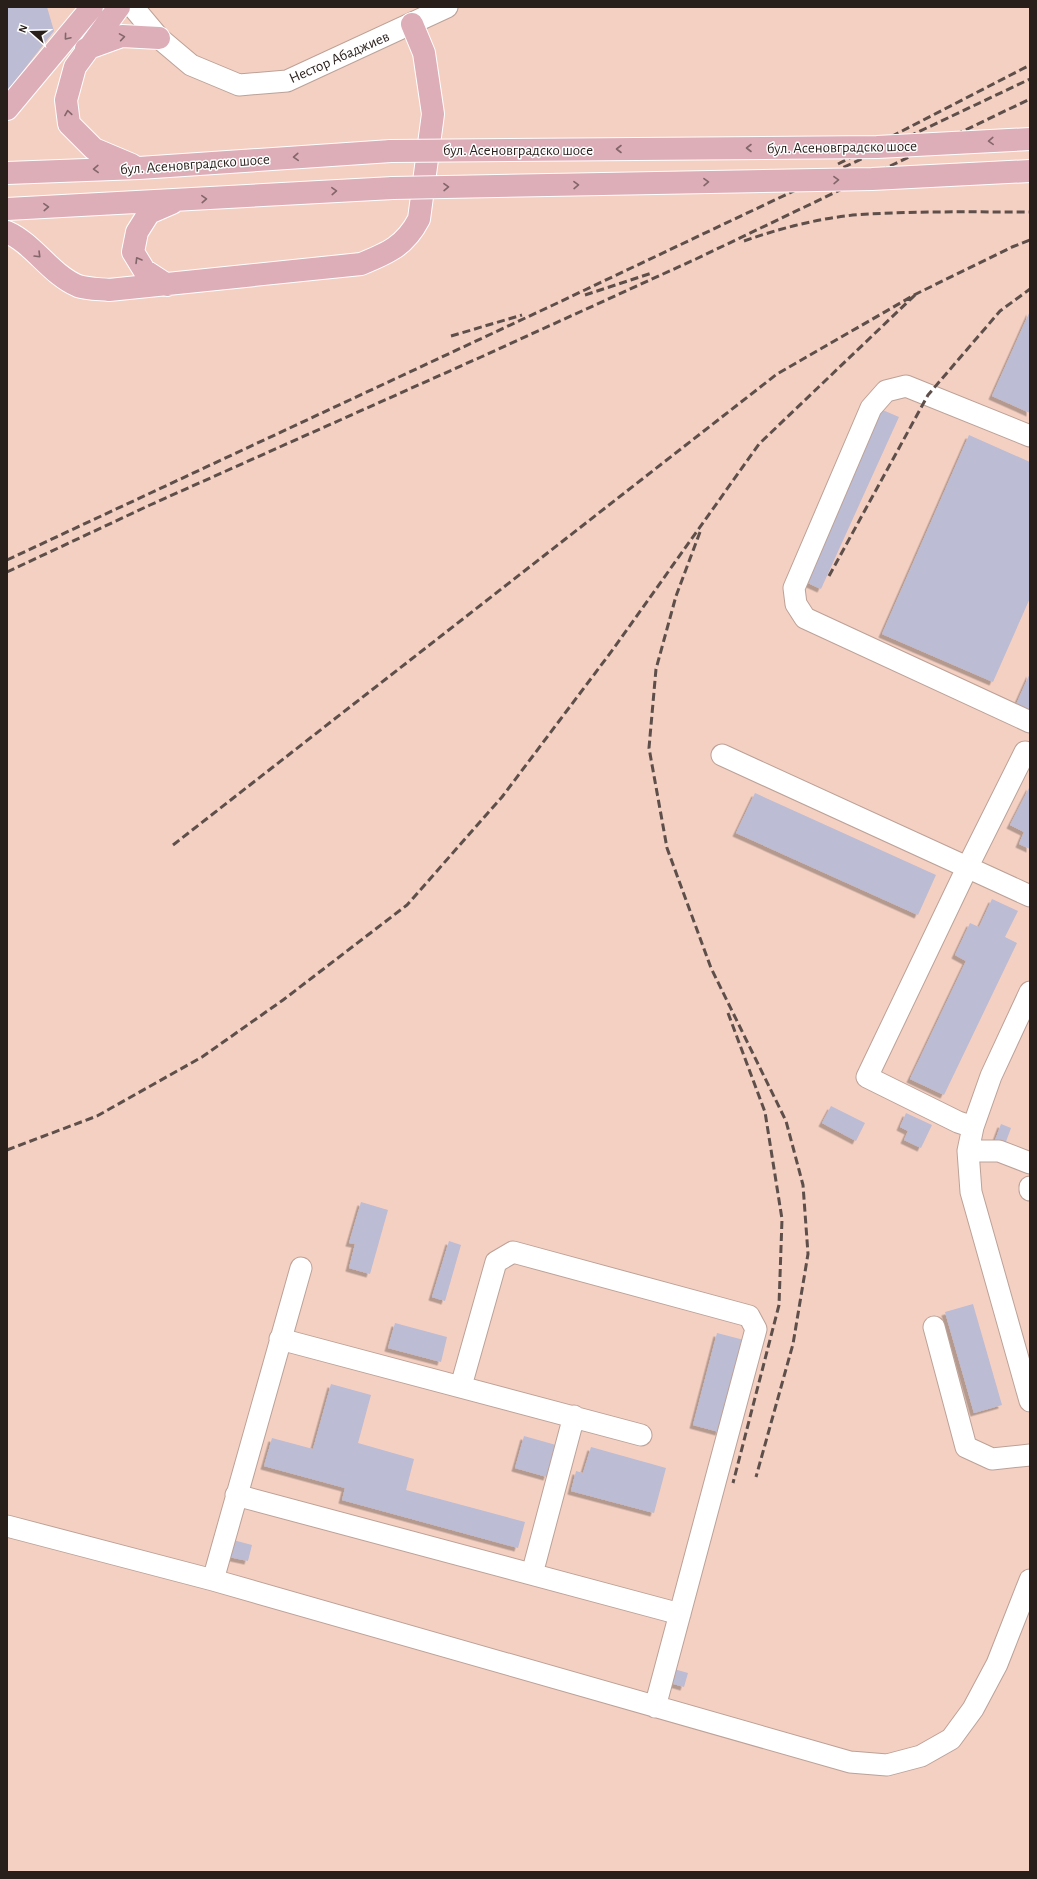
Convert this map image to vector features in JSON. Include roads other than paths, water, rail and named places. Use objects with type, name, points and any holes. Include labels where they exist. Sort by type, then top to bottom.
[{"type":"main road","points":[[7,109],[92,7]]},
{"type":"main road","points":[[118,7],[86,49],[75,67],[66,100],[69,124],[94,149],[139,168]]},
{"type":"main road","points":[[7,232],[14,235],[51,268],[79,286],[109,290],[361,264],[382,255],[398,246],[412,233],[419,219],[433,114],[424,53],[410,16]]},
{"type":"main road","points":[[86,49],[122,36],[159,38]]},
{"type":"main road","name":"бул. Асеновградско шосе","points":[[7,173],[139,168],[391,151],[877,147],[1030,139]]},
{"type":"main road","name":"бул. Асеновградско шосе","points":[[7,209],[393,188],[872,179],[1030,171]]},
{"type":"main road","points":[[167,285],[144,270],[133,252],[137,232],[149,213],[179,200]]},
{"type":"street","name":"Нестор Абаджиев","points":[[133,7],[159,38],[191,65],[239,85],[287,81],[410,16],[447,7]]},
{"type":"street","points":[[1030,436],[906,386],[886,391],[871,408],[794,588],[796,604],[805,618],[1030,722]]},
{"type":"street","points":[[973,1127],[958,1122],[867,1077],[968,866],[1025,752]]},
{"type":"street","points":[[722,755],[968,866],[1030,896]]},
{"type":"street","points":[[1030,992],[992,1076],[973,1127],[968,1151],[970,1192],[1030,1401]]},
{"type":"street","points":[[968,1151],[998,1152],[1030,1163]]},
{"type":"street","points":[[461,1386],[496,1262],[513,1252],[749,1316],[756,1329],[655,1707]]},
{"type":"street","points":[[213,1580],[301,1268]]},
{"type":"street","points":[[934,1326],[966,1447],[992,1459],[1030,1455]]},
{"type":"street","points":[[280,1339],[641,1435]]},
{"type":"street","points":[[532,1574],[574,1416]]},
{"type":"street","points":[[236,1495],[680,1614]]},
{"type":"street","points":[[7,1526],[213,1580],[850,1762],[887,1765],[921,1756],[951,1739],[973,1709],[997,1664],[1030,1580]]},
{"type":"railway","points":[[838,164],[1030,65]]},
{"type":"railway","points":[[7,560],[551,306],[1030,79]]},
{"type":"railway","points":[[7,572],[150,505],[696,259],[1030,99]]},
{"type":"railway","points":[[744,241],[774,231],[806,223],[853,215],[929,212],[1030,212]]},
{"type":"railway","points":[[173,845],[777,374],[916,294],[1012,247],[1030,240]]},
{"type":"railway","points":[[585,295],[652,273]]},
{"type":"railway","points":[[829,576],[928,395],[1000,311],[1030,289]]},
{"type":"railway","points":[[7,1150],[97,1116],[202,1057],[283,1000],[407,905],[502,797],[614,648],[759,444],[916,294]]},
{"type":"railway","points":[[451,336],[522,315]]},
{"type":"railway","points":[[700,532],[676,596],[656,669],[649,748],[667,848],[711,968],[786,1121],[803,1185],[808,1254],[793,1344],[756,1477]]},
{"type":"railway","points":[[728,1013],[765,1112],[782,1219],[779,1305],[733,1483]]}]
